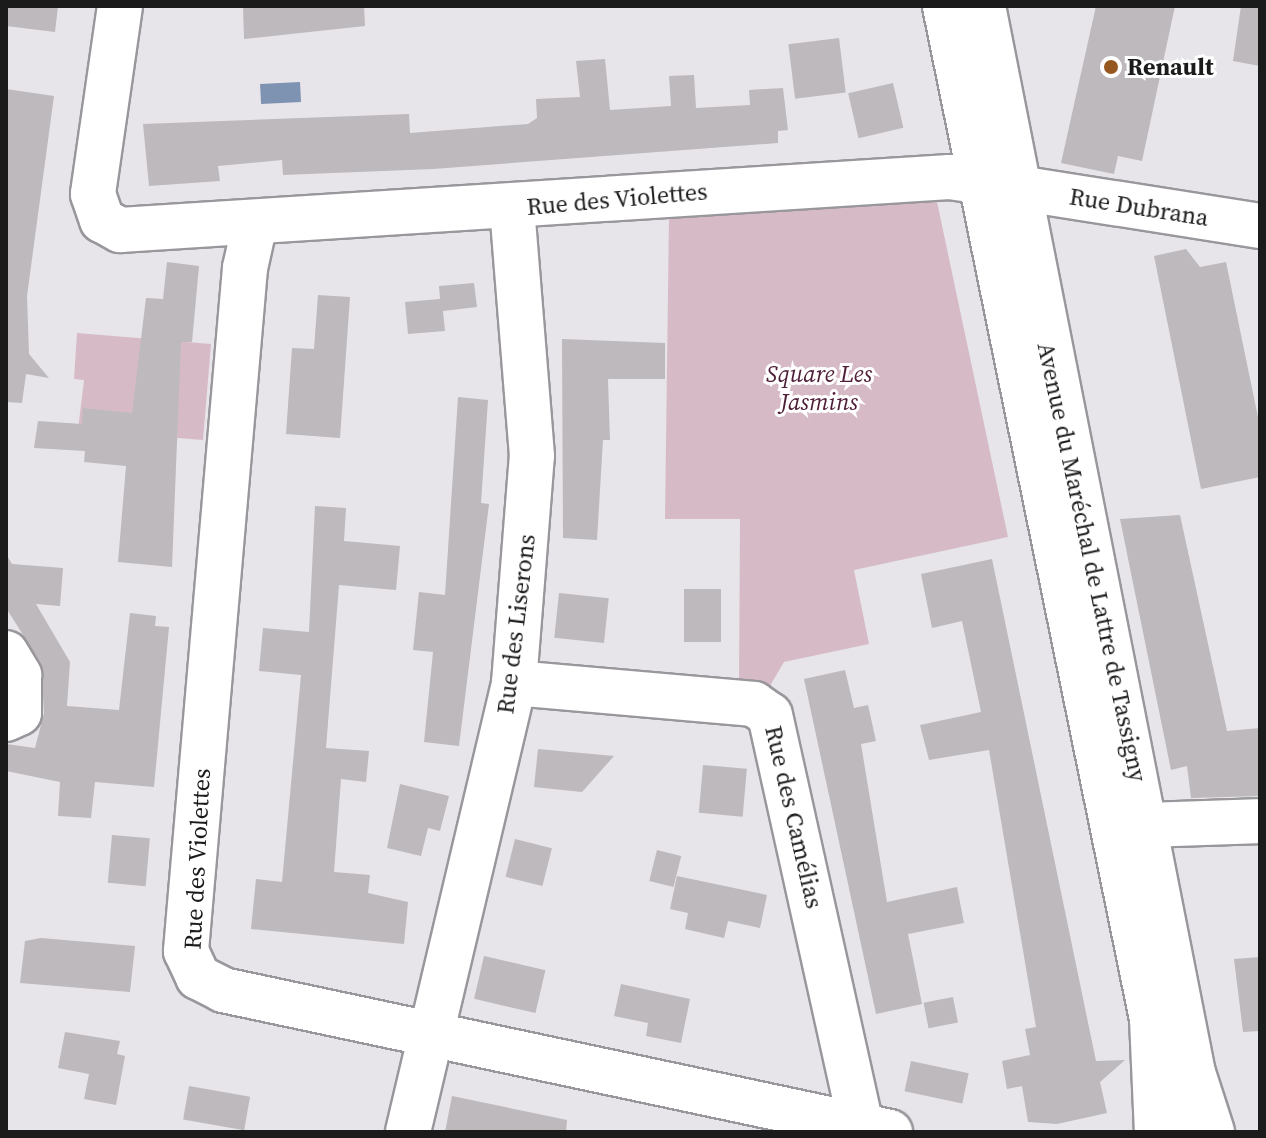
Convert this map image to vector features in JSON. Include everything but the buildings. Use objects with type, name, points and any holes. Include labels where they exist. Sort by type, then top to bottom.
[{"type":"street","name":"Rue des Violettes","points":[[120,6],[93,194],[102,220],[120,230],[512,208],[949,177],[999,184]]},
{"type":"street","name":"Avenue du Maréchal de Lattre de Tassigny","points":[[945,6],[999,184],[1146,825],[1193,1073],[1212,1132]]},
{"type":"street","name":"Avenue du Maréchal de Lattre de Tassigny","points":[[974,6],[992,51]]},
{"type":"street","name":"Avenue du Maréchal de Lattre de Tassigny","points":[[983,6],[992,51],[1006,316],[1152,1019],[1157,1132]]},
{"type":"street","name":"Rue Dubrana","points":[[999,184],[1260,226]]},
{"type":"street","name":"Rue des Liserons","points":[[408,1132],[428,1032],[514,683],[532,456],[512,208]]},
{"type":"street","name":"Rue des Violettes","points":[[255,223],[245,268],[186,951],[198,977],[223,990],[876,1129]]},
{"type":"street","name":"Avenue du Maréchal de Lattre de Tassigny","points":[[1006,316],[1048,425],[1185,1132]]},
{"type":"street","points":[[6,653],[19,675],[19,713],[6,719]]},
{"type":"street","name":"Rue des Camélias","points":[[514,683],[754,704],[770,715],[876,1129]]},
{"type":"street","points":[[1146,825],[1260,821]]},
{"type":"street","name":"Avenue du Maréchal de Lattre de Tassigny","points":[[1185,1132],[1193,1073]]},
{"type":"green space","name":"Square Les Jasmins","points":[[936,197],[1008,537],[854,570],[869,644],[784,662],[767,691],[739,684],[740,519],[665,519],[669,215]]},
{"type":"green space","points":[[77,333],[211,344],[203,440],[78,430],[84,380],[74,379]]},
{"type":"water","points":[[300,82],[301,102],[261,104],[260,84]]},
{"type":"place","name":"Renault","points":[[1111,67]]}]
